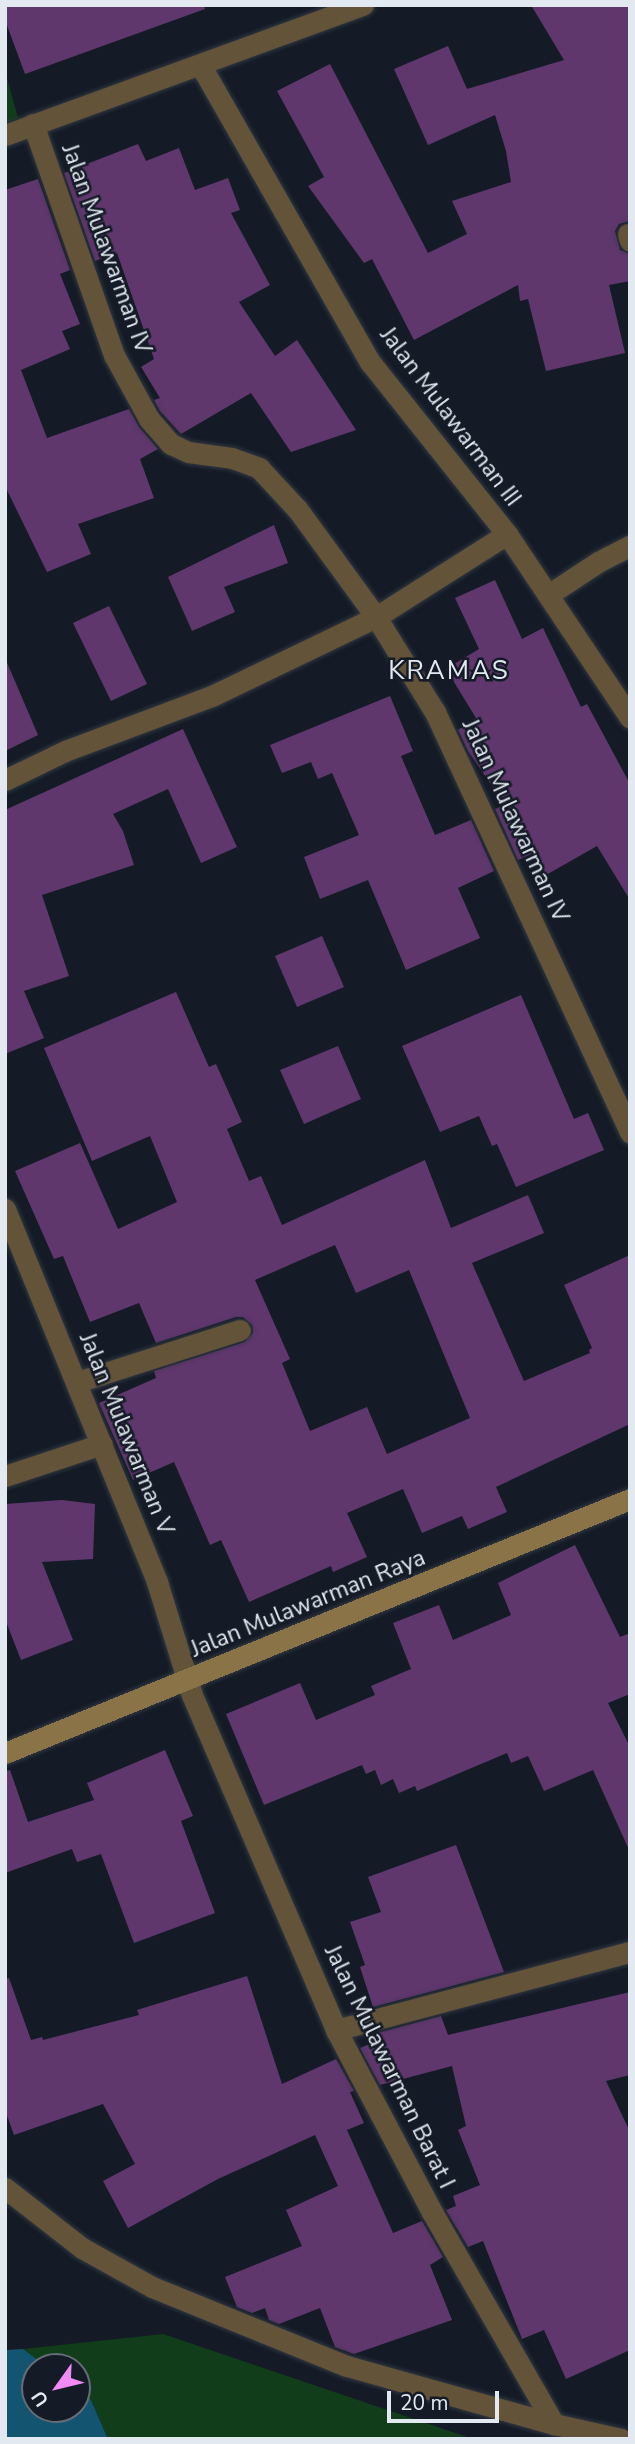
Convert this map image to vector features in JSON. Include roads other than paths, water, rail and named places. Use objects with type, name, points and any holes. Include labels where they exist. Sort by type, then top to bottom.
[{"type":"main road","name":"Jalan Mulawarman Raya","points":[[5,1753],[630,1499]]},
{"type":"street","points":[[5,135],[201,65],[322,11],[363,5]]},
{"type":"street","name":"Jalan Mulawarman III","points":[[201,65],[370,362],[507,534],[630,718]]},
{"type":"street","name":"Jalan Mulawarman IV","points":[[33,124],[114,355],[149,419],[172,444],[188,452],[232,458],[259,468],[298,510],[376,617],[435,712],[630,1133]]},
{"type":"street","points":[[5,780],[65,751],[214,695],[376,617],[507,534]]},
{"type":"street","points":[[548,595],[598,562],[630,546]]},
{"type":"street","name":"Jalan Mulawarman V","points":[[5,1209],[157,1582],[187,1681]]},
{"type":"street","points":[[77,1382],[240,1329]]},
{"type":"street","points":[[5,1476],[102,1444]]},
{"type":"street","name":"Jalan Mulawarman Barat I","points":[[187,1681],[336,2030],[432,2212],[554,2424]]},
{"type":"street","points":[[336,2030],[630,1952]]},
{"type":"street","points":[[5,2188],[82,2248],[152,2287],[347,2366],[554,2424],[621,2439]]},
{"type":"water","points":[[23,2349],[29,2353],[21,2353],[21,2423],[91,2423],[91,2400],[108,2439],[5,2439],[5,2350]]},
{"type":"district","name":"KRAMAS","points":[[449,671]]}]
